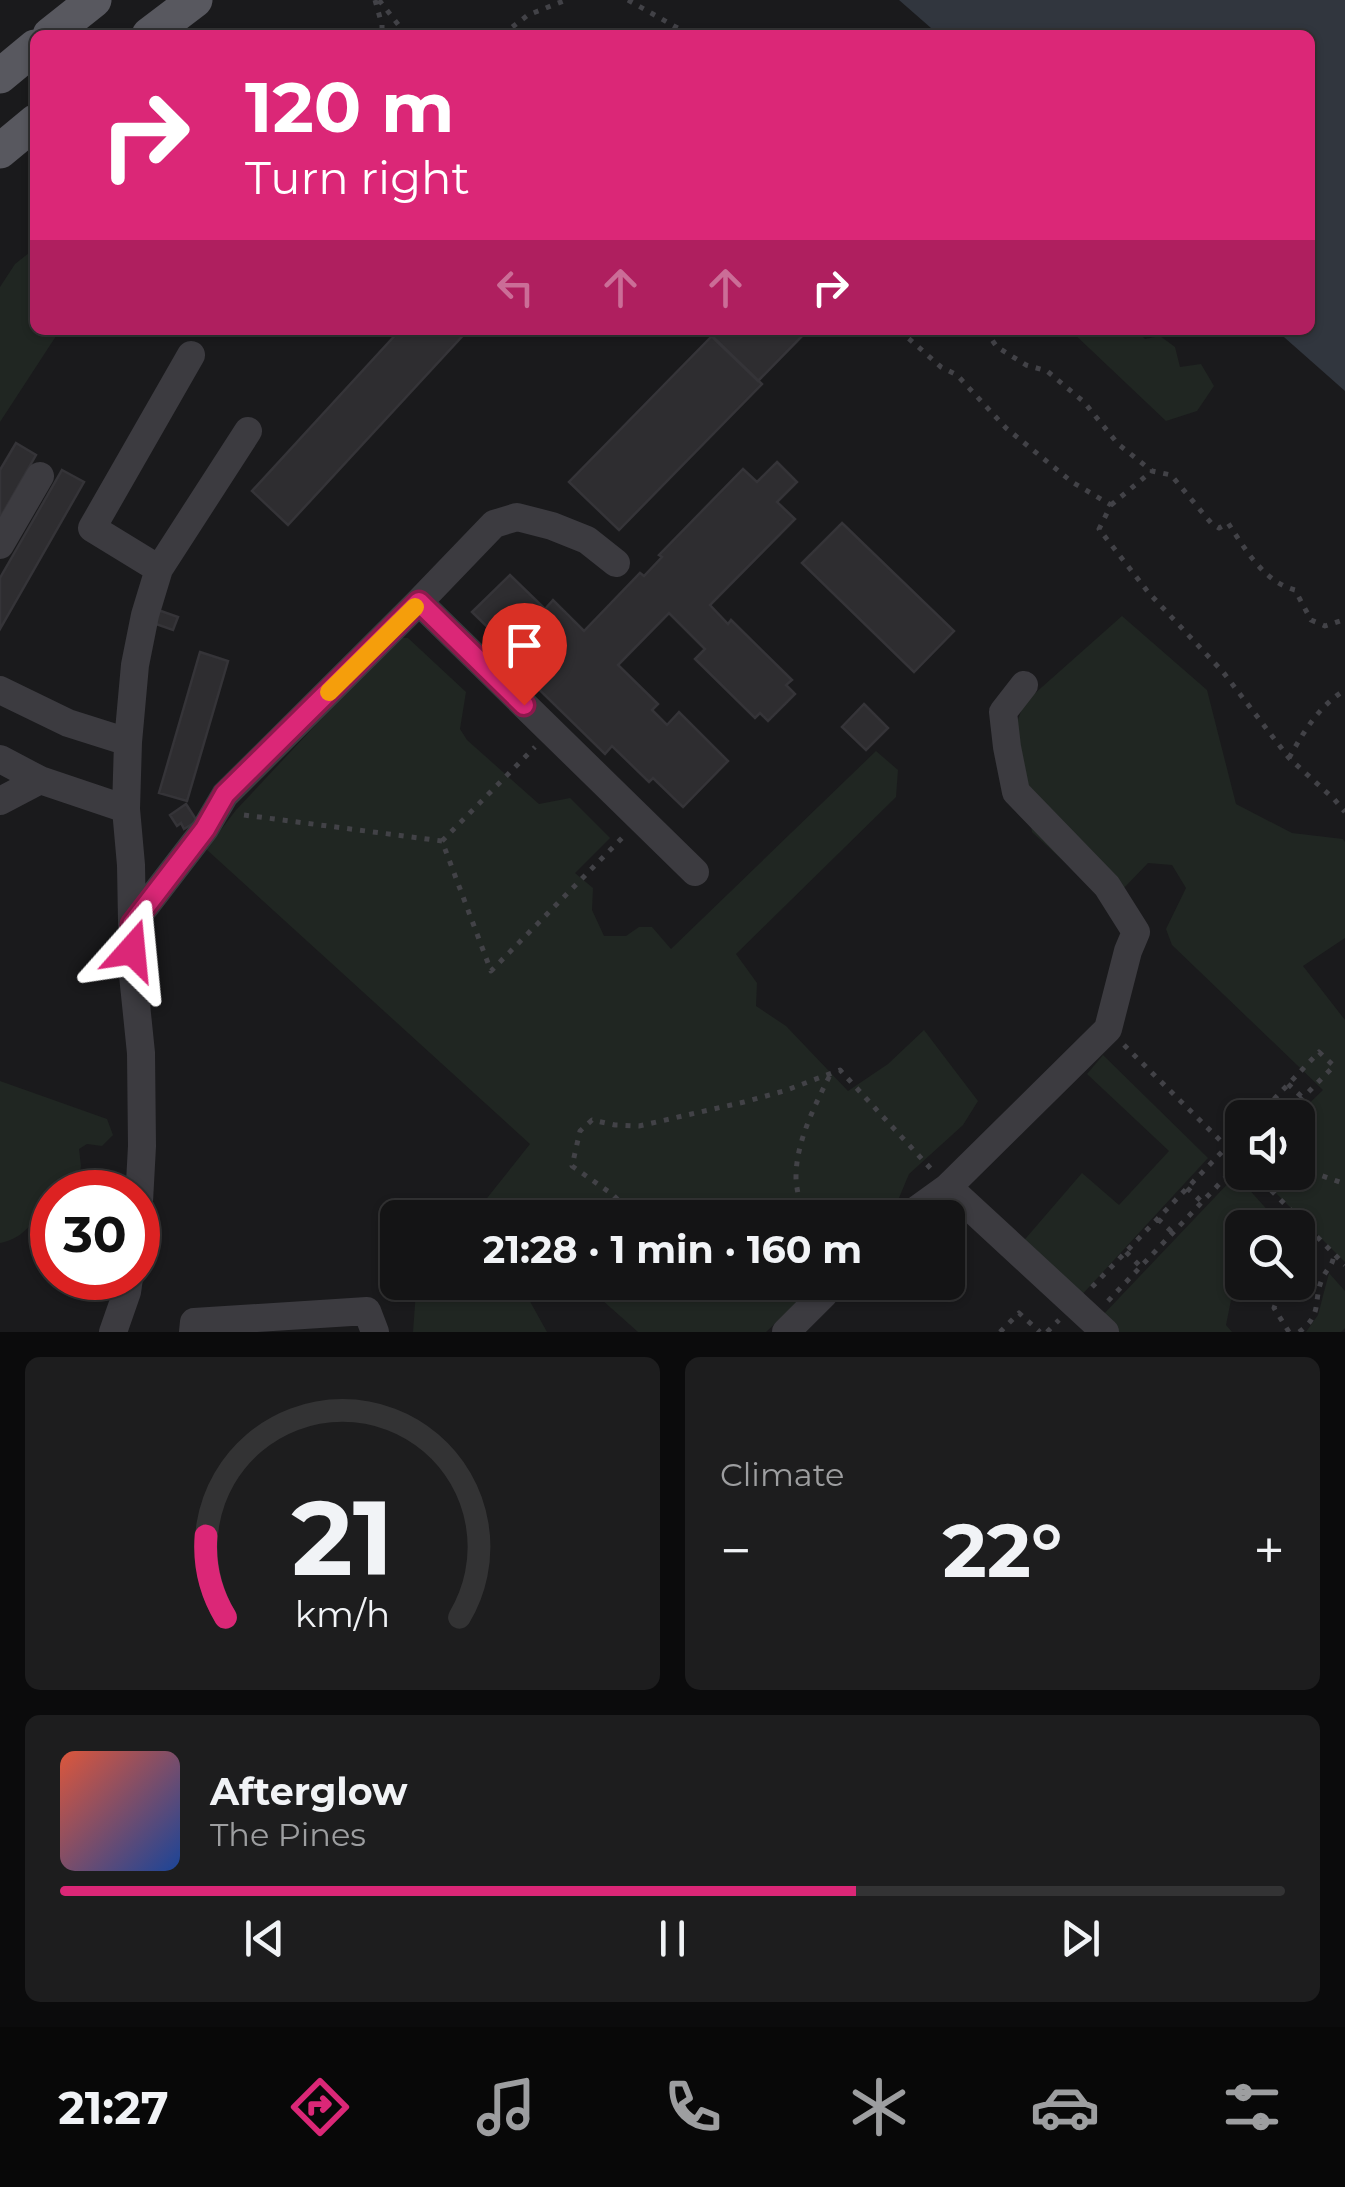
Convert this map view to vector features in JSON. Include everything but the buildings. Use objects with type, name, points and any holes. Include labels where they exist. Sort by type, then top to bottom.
[{"type":"main road","points":[[156,30],[195,0]]},
{"type":"main road","points":[[56,30],[90,3]]},
{"type":"main road","points":[[46,30],[90,3]]},
{"type":"main road","points":[[0,56],[30,39]]},
{"type":"main road","points":[[0,76],[30,52]]},
{"type":"street","points":[[160,569],[92,528],[191,355]]},
{"type":"street","points":[[141,1170],[141,1052],[133,975],[132,865],[126,809],[135,665],[145,614],[160,569],[248,431]]},
{"type":"street","points":[[0,544],[40,476]]},
{"type":"street","points":[[132,924],[217,811],[225,794],[494,524],[518,517],[552,526],[588,540],[616,563]]},
{"type":"street","points":[[419,602],[695,872]]},
{"type":"street","points":[[930,1200],[948,1187],[1108,1028],[1136,932],[1108,886],[1016,792],[1004,712],[1024,685]]},
{"type":"street","points":[[0,690],[68,723],[128,742]]},
{"type":"street","points":[[0,759],[40,780],[126,809]]},
{"type":"street","points":[[0,801],[40,780]]},
{"type":"street","points":[[948,1187],[1090,1318]]},
{"type":"street","points":[[113,1332],[124,1300]]},
{"type":"street","points":[[786,1332],[818,1300]]},
{"type":"street","points":[[193,1332],[194,1322],[366,1311],[375,1332]]},
{"type":"path","points":[[377,0],[382,30]]},
{"type":"path","points":[[377,0],[402,30]]},
{"type":"path","points":[[508,30],[528,14],[566,0]]},
{"type":"path","points":[[628,0],[681,30]]},
{"type":"path","points":[[905,335],[941,367],[957,375],[1006,428],[1072,482],[1111,505]]},
{"type":"path","points":[[989,335],[998,347],[1026,365],[1046,371],[1084,402],[1118,444],[1152,471],[1171,475],[1212,524],[1219,528],[1228,523],[1250,556],[1280,586],[1296,590],[1311,620],[1325,626],[1343,620]]},
{"type":"path","points":[[1152,471],[1111,505],[1098,529],[1148,592],[1223,672],[1289,758],[1345,812]]},
{"type":"path","points":[[1289,758],[1326,702],[1345,690]]},
{"type":"path","points":[[442,842],[550,730]]},
{"type":"path","points":[[217,811],[442,842]]},
{"type":"path","points":[[442,842],[492,971],[640,818]]},
{"type":"path","points":[[1108,1028],[1225,1145]]},
{"type":"path","points":[[1273,1100],[1319,1052],[1345,1072]]},
{"type":"path","points":[[1288,1084],[1303,1098],[1334,1066]]},
{"type":"path","points":[[618,1200],[572,1166],[580,1131],[592,1120],[640,1126],[744,1102],[840,1070],[948,1187]]},
{"type":"path","points":[[800,1200],[796,1177],[803,1141],[830,1075]]},
{"type":"path","points":[[1090,1318],[1126,1252],[1225,1149]]},
{"type":"path","points":[[1315,1173],[1345,1184]]},
{"type":"path","points":[[1000,1332],[1019,1312],[1044,1332],[1090,1318],[1225,1178]]},
{"type":"path","points":[[1187,1188],[1202,1202]]},
{"type":"path","points":[[1270,1190],[1291,1210]]},
{"type":"path","points":[[1158,1218],[1173,1233]]},
{"type":"path","points":[[1315,1234],[1345,1265]]},
{"type":"path","points":[[1126,1252],[1140,1266]]},
{"type":"path","points":[[1299,1332],[1315,1318],[1324,1274],[1333,1265],[1334,1254]]},
{"type":"path","points":[[1278,1300],[1274,1308],[1289,1332]]},
{"type":"shaded area","points":[[899,0],[1345,0],[1345,391],[1282,335],[1315,335],[1315,30],[933,30]]},
{"type":"shaded area","points":[[30,252],[30,335],[57,335],[0,422],[0,287],[15,264]]},
{"type":"shaded area","points":[[1075,335],[1141,335],[1145,339],[1160,336],[1175,347],[1180,367],[1201,364],[1214,386],[1197,411],[1166,421]]},
{"type":"shaded area","points":[[1122,616],[1207,690],[1236,804],[1292,833],[1345,842],[1345,938],[1303,966],[1345,1020],[1345,1262],[1315,1232],[1315,1210],[1293,1210],[1273,1190],[1315,1190],[1313,1100],[1323,1090],[1172,945],[1166,929],[1186,888],[1172,865],[1148,863],[1112,906],[1032,832],[1026,788],[1011,739],[1024,703]]},
{"type":"shaded area","points":[[397,638],[408,638],[466,692],[460,729],[467,740],[539,804],[570,798],[610,838],[575,873],[593,888],[592,910],[604,936],[626,936],[639,927],[652,927],[671,949],[876,751],[898,770],[896,797],[736,954],[757,983],[756,1006],[786,1026],[848,1091],[888,1064],[924,1030],[978,1101],[963,1125],[909,1174],[898,1200],[486,1200],[530,1144],[206,849],[236,810]]},
{"type":"shaded area","points":[[1103,1055],[1208,1158],[1078,1299],[1020,1245],[1082,1173],[1119,1205],[1169,1151],[1087,1074]]},
{"type":"shaded area","points":[[0,1081],[107,1119],[113,1135],[102,1146],[87,1144],[79,1149],[80,1170],[30,1170],[30,1226],[17,1237],[0,1243]]},
{"type":"shaded area","points":[[1225,1187],[1225,1190],[1250,1190],[1268,1210],[1225,1210],[1225,1300],[1231,1300],[1226,1325],[1232,1332],[1117,1332],[1101,1317]]},
{"type":"shaded area","points":[[1329,1273],[1345,1291],[1345,1328],[1341,1332],[1306,1332],[1318,1315]]},
{"type":"shaded area","points":[[415,1300],[529,1300],[547,1332],[413,1332]]},
{"type":"shaded area","points":[[602,1300],[801,1300],[766,1332],[638,1332]]},
{"type":"slow traffic","points":[[329,692],[415,607]]},
{"type":"route","points":[[132,950],[132,924],[205,829],[225,794],[419,602],[524,705]]}]
